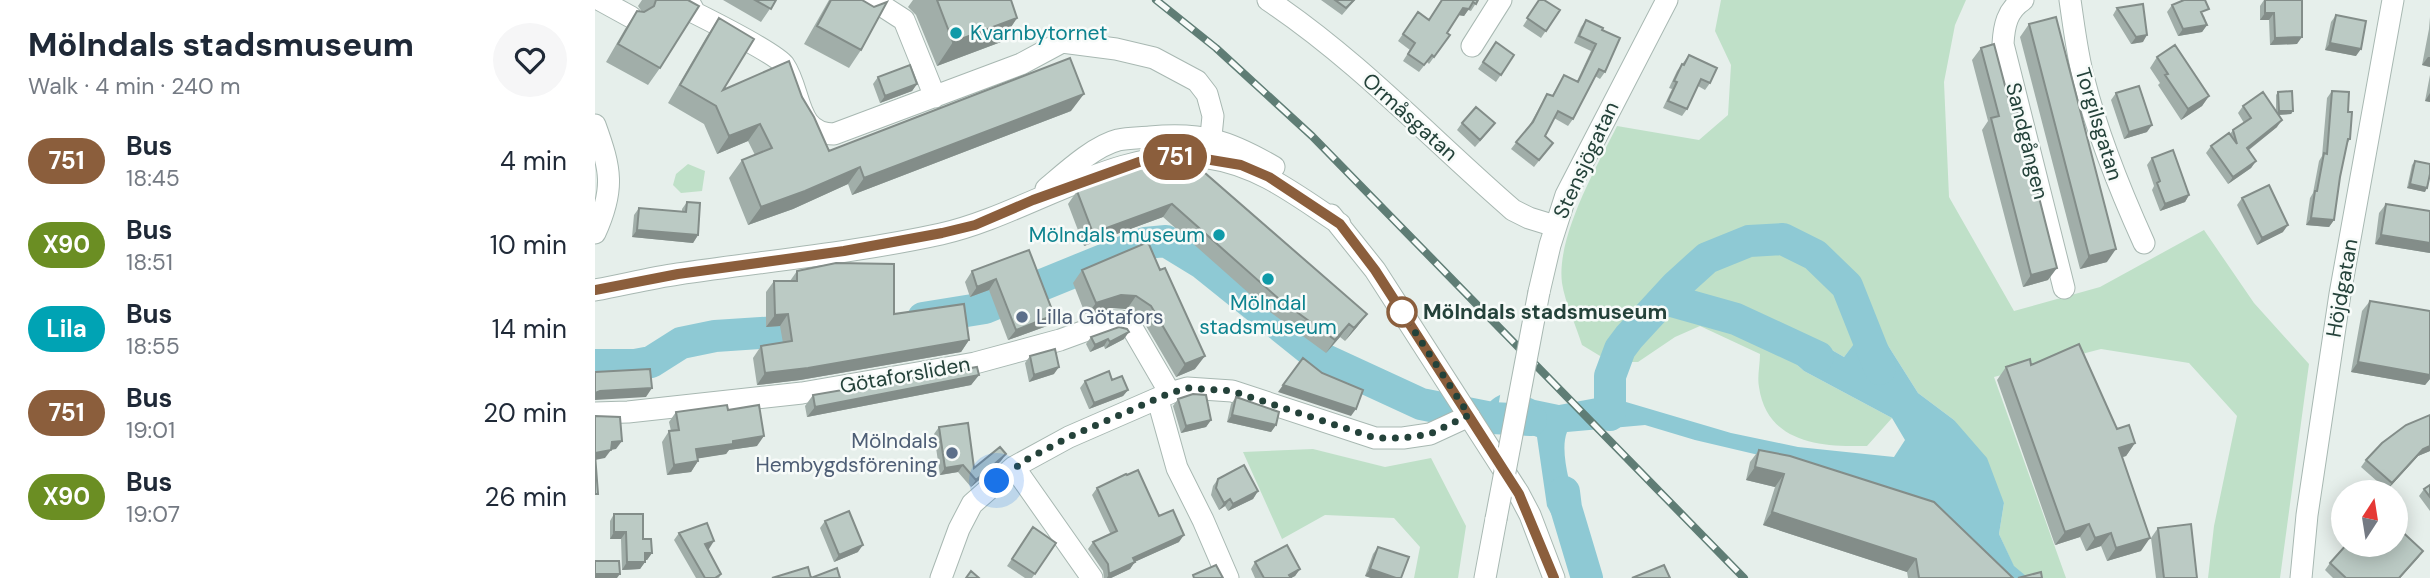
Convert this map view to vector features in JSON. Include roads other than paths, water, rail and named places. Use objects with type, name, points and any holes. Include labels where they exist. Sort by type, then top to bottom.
[{"type":"street","points":[[600,0],[631,17]]},
{"type":"street","points":[[688,0],[695,13],[784,64],[810,128],[821,134],[834,134],[935,97],[1021,64],[1062,42],[1116,49],[1154,58],[1198,81],[1207,94],[1213,116],[1210,148]]},
{"type":"street","points":[[873,0],[904,20],[935,97]]},
{"type":"street","name":"Ormåsgatan","points":[[1268,0],[1302,23],[1352,64],[1513,210],[1555,226]]},
{"type":"street","points":[[1472,46],[1501,0]]},
{"type":"street","name":"Stensjögatan","points":[[1485,578],[1539,292],[1555,226],[1578,168],[1667,0]]},
{"type":"street","name":"Sandgången","points":[[2024,0],[2007,18],[2003,44],[2064,288]]},
{"type":"street","name":"Torgilsgatan","points":[[2070,0],[2083,78],[2094,117],[2122,197],[2144,243]]},
{"type":"street","name":"Höjdgatan","points":[[2301,578],[2307,515],[2340,294],[2393,0]]},
{"type":"street","points":[[595,125],[607,156],[609,185],[603,216],[595,233]]},
{"type":"street","points":[[595,290],[678,274],[844,251],[931,236],[975,225],[1033,200],[1072,167],[1116,140],[1171,135],[1210,148],[1246,150],[1302,185],[1340,224],[1375,270],[1519,494],[1554,578]]},
{"type":"street","name":"Götaforsliden","points":[[595,413],[628,412],[802,393],[1010,355],[1112,321],[1121,321],[1131,326],[1164,396],[1177,468],[1228,578]]},
{"type":"street","points":[[941,578],[972,503],[1014,467],[1069,437],[1188,388],[1232,391],[1375,438],[1430,434],[1472,421]]},
{"type":"street","points":[[1014,467],[1092,578]]},
{"type":"water","points":[[1867,327],[1882,336],[1918,393],[1954,420],[1987,458],[2004,503],[1999,534],[2014,566],[2026,576],[1997,578],[1797,464],[1695,440],[1645,425],[1567,432],[1566,465],[1581,524],[1567,543],[1547,506],[1537,437],[1491,420],[1485,412],[1492,400],[1513,390],[1535,400],[1559,405],[1602,397],[1731,433],[1798,447],[1894,457],[1905,440],[1892,418],[1804,371],[1775,345],[1785,332],[1811,338],[1844,357]]},
{"type":"waterway","points":[[1610,415],[1610,376],[1620,349],[1629,337],[1676,286],[1707,258],[1749,241],[1783,239],[1815,255],[1847,286],[1880,369]]},
{"type":"waterway","points":[[923,318],[985,308],[1145,243],[1166,241],[1202,263],[1319,357],[1421,404],[1492,418],[1531,420]]},
{"type":"waterway","points":[[1665,299],[1736,319],[1818,357]]},
{"type":"waterway","points":[[595,365],[635,365],[651,362],[681,343],[715,336],[823,329]]},
{"type":"waterway","points":[[1564,492],[1566,508],[1587,578]]},
{"type":"railway","points":[[1156,0],[1216,48],[1312,136],[1744,578]]},
{"type":"place","name":"Kvarnbytornet","points":[[956,33]]},
{"type":"place","name":"Mölndals museum","points":[[1219,235]]},
{"type":"place","name":"Mölndal stadsmuseum","points":[[1268,279]]},
{"type":"place","name":"Mölndals stadsmuseum","points":[[1402,312]]},
{"type":"place","name":"Lilla Götafors","points":[[1022,317]]},
{"type":"place","name":"Mölndals Hembygdsförening","points":[[952,453]]}]
